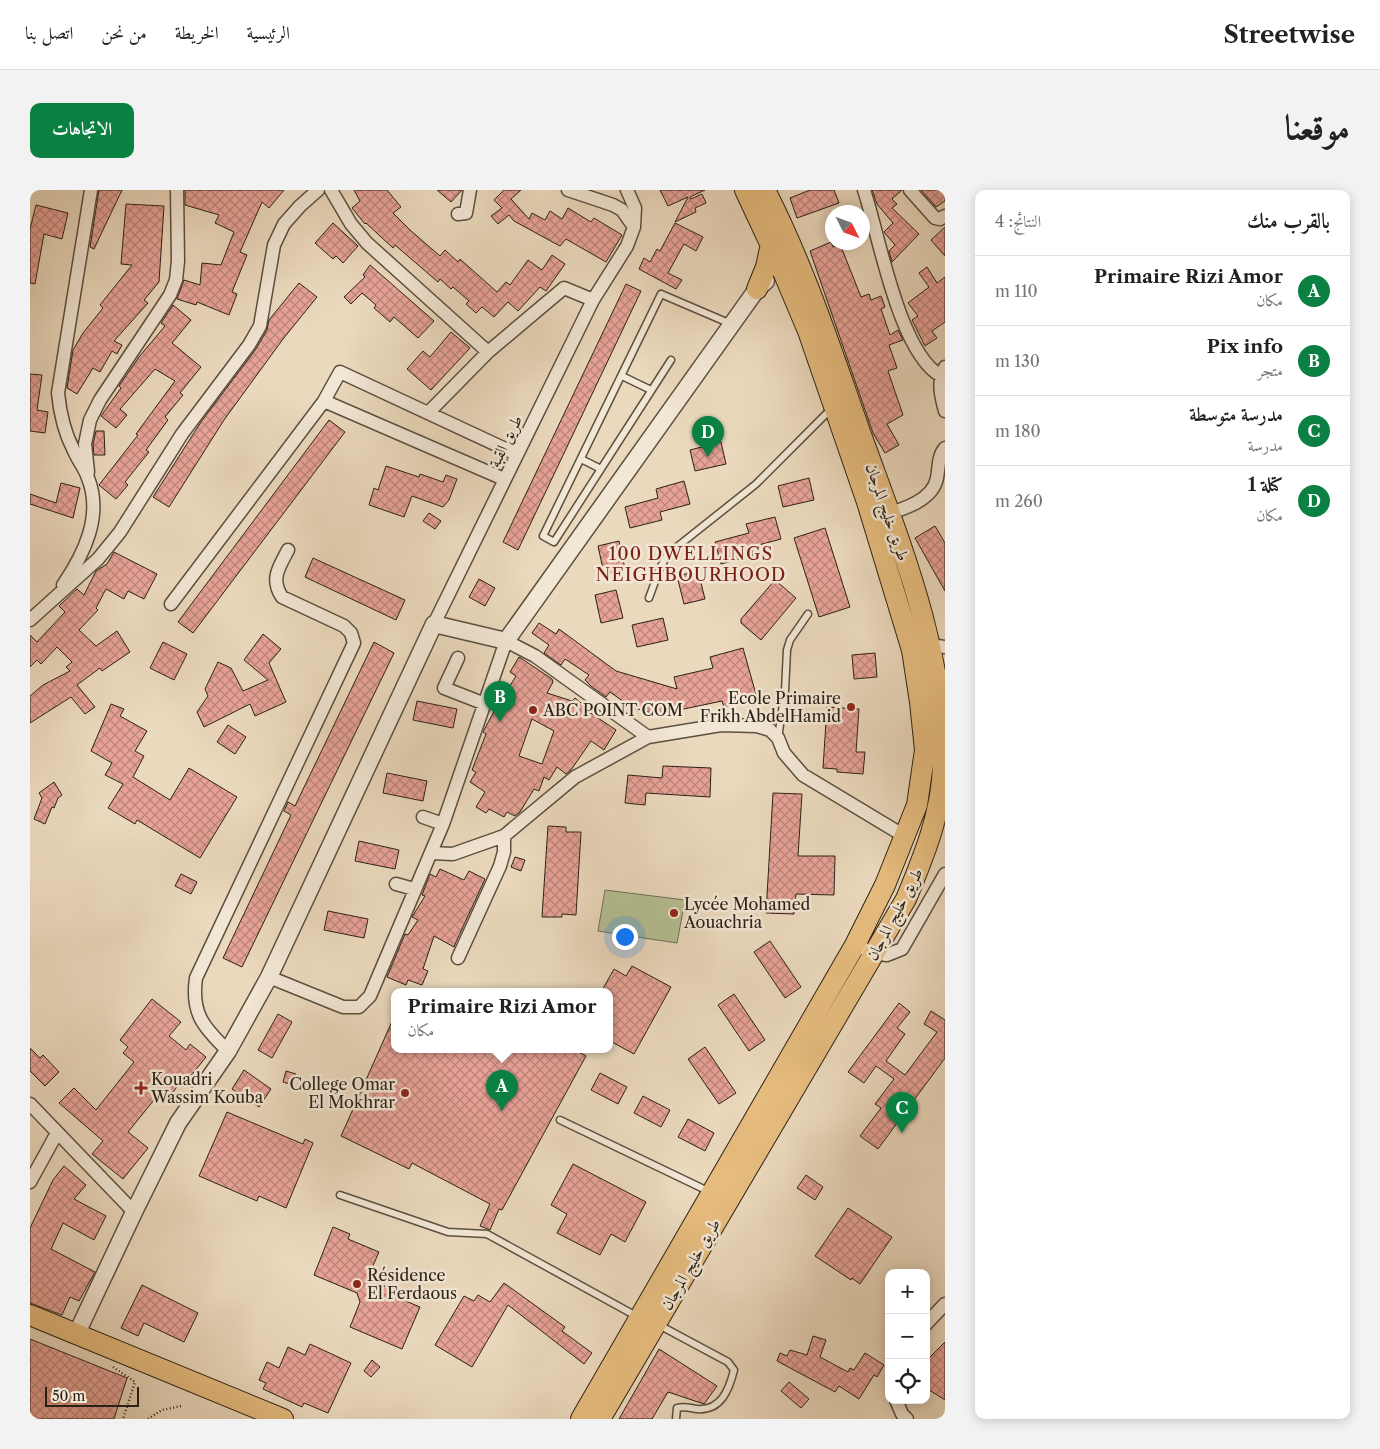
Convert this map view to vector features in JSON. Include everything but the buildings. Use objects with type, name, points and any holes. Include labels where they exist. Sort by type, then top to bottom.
[{"type":"main road","name":"طريق خليج المرجان","points":[[751,190],[771,244],[788,262],[789,288],[841,403]]},
{"type":"main road","name":"طريق خليج المرجان","points":[[600,1419],[712,1193],[737,1168],[874,953],[906,899],[942,808],[943,691],[938,646],[881,516],[788,262],[751,190]]},
{"type":"main road","points":[[757,289],[766,268],[771,244]]},
{"type":"main road","points":[[757,289],[773,285],[789,288]]},
{"type":"main road","name":"طريق خليج المرجان","points":[[581,1419],[648,1321],[737,1168],[855,945],[906,837],[918,805],[926,750],[920,702],[912,650],[881,516]]},
{"type":"main road","points":[[920,702],[943,691]]},
{"type":"main road","points":[[30,1315],[283,1419]]},
{"type":"main road","points":[[76,1335],[96,1352],[247,1419]]},
{"type":"street","points":[[88,478],[73,450],[60,419],[58,393],[81,241],[91,190]]},
{"type":"street","points":[[50,604],[75,568],[92,526],[93,501],[88,478],[85,444],[90,420],[100,400],[170,295],[176,280],[178,190]]},
{"type":"street","points":[[30,620],[98,559],[120,532],[182,434],[249,346],[262,319],[274,245],[284,224],[318,190]]},
{"type":"street","points":[[331,190],[351,224],[367,243],[488,352]]},
{"type":"street","points":[[458,214],[466,213],[470,190]]},
{"type":"street","points":[[568,190],[622,210],[634,227]]},
{"type":"street","points":[[627,190],[635,208],[634,227]]},
{"type":"street","points":[[864,190],[897,304],[910,336],[926,364],[943,372],[940,391],[945,411]]},
{"type":"street","points":[[910,190],[934,218],[940,219],[945,216]]},
{"type":"street","name":"طريق القبة","points":[[434,624],[593,300],[611,275],[628,246],[634,227]]},
{"type":"street","points":[[269,977],[343,1007],[359,1006],[370,996],[414,889],[431,853],[506,641],[757,289],[788,262]]},
{"type":"street","points":[[428,414],[488,352],[564,288],[593,300]]},
{"type":"street","points":[[171,604],[324,401],[340,372],[516,454]]},
{"type":"street","points":[[324,401],[504,479]]},
{"type":"street","points":[[881,516],[925,498],[933,490],[940,453],[945,448]]},
{"type":"street","points":[[228,1051],[202,1024],[195,1003],[196,978],[354,643],[351,633],[344,626],[282,597],[275,581],[276,572],[288,550]]},
{"type":"street","points":[[76,1335],[134,1212],[182,1117],[228,1051],[269,977],[434,624],[506,641],[535,656],[648,737]]},
{"type":"street","points":[[458,658],[444,688],[484,704]]},
{"type":"street","points":[[431,853],[453,854],[504,836],[575,777],[648,737],[721,725],[757,726],[770,730],[778,738],[784,753],[803,775],[906,837]]},
{"type":"street","points":[[423,817],[442,824]]},
{"type":"street","points":[[458,958],[500,866],[504,852],[504,836]]},
{"type":"street","points":[[855,945],[874,953],[887,955],[902,949],[945,874]]},
{"type":"street","points":[[396,884],[414,889]]},
{"type":"street","points":[[30,1104],[134,1212]]},
{"type":"street","points":[[30,1182],[57,1133]]},
{"type":"street","points":[[930,1320],[945,1304]]},
{"type":"street","points":[[898,1404],[902,1414],[907,1419]]},
{"type":"lane","points":[[672,360],[554,542],[543,536],[661,294],[732,324]]},
{"type":"lane","points":[[622,376],[651,390]]},
{"type":"lane","points":[[649,598],[660,568],[668,554],[756,484],[841,403]]},
{"type":"lane","points":[[581,459],[601,469]]},
{"type":"lane","points":[[778,738],[785,691],[787,650],[790,640],[808,614]]},
{"type":"lane","points":[[560,1120],[712,1193]]},
{"type":"lane","points":[[340,1195],[448,1232],[487,1234],[728,1362],[734,1370],[722,1401],[709,1409],[677,1408],[676,1419]]},
{"type":"path","points":[[115,1361],[112,1368],[134,1379],[135,1382],[123,1419]]},
{"type":"path","points":[[148,1419],[162,1410],[181,1406]]},
{"type":"green space","points":[[605,890],[685,900],[677,943],[598,931]]},
{"type":"place","name":"كتلة 1","points":[[708,457]]},
{"type":"place","name":"Ecole Primaire Frikh AbdelHamid","points":[[851,707]]},
{"type":"place","name":"ABC POINT COM","points":[[533,710]]},
{"type":"place","name":"Pix info","points":[[500,722]]},
{"type":"place","name":"Lycée Mohamed Aouachria","points":[[674,913]]},
{"type":"place","name":"Kouadri Wassim Kouba","points":[[141,1088]]},
{"type":"place","name":"College Omar El Mokhrar","points":[[405,1093]]},
{"type":"place","name":"Primaire Rizi Amor","points":[[502,1111]]},
{"type":"place","name":"مدرسة متوسطة","points":[[902,1133]]},
{"type":"place","name":"Résidence El Ferdaous","points":[[357,1284]]},
{"type":"district","name":"100 DWELLINGS NEIGHBOURHOOD","points":[[691,564]]}]
